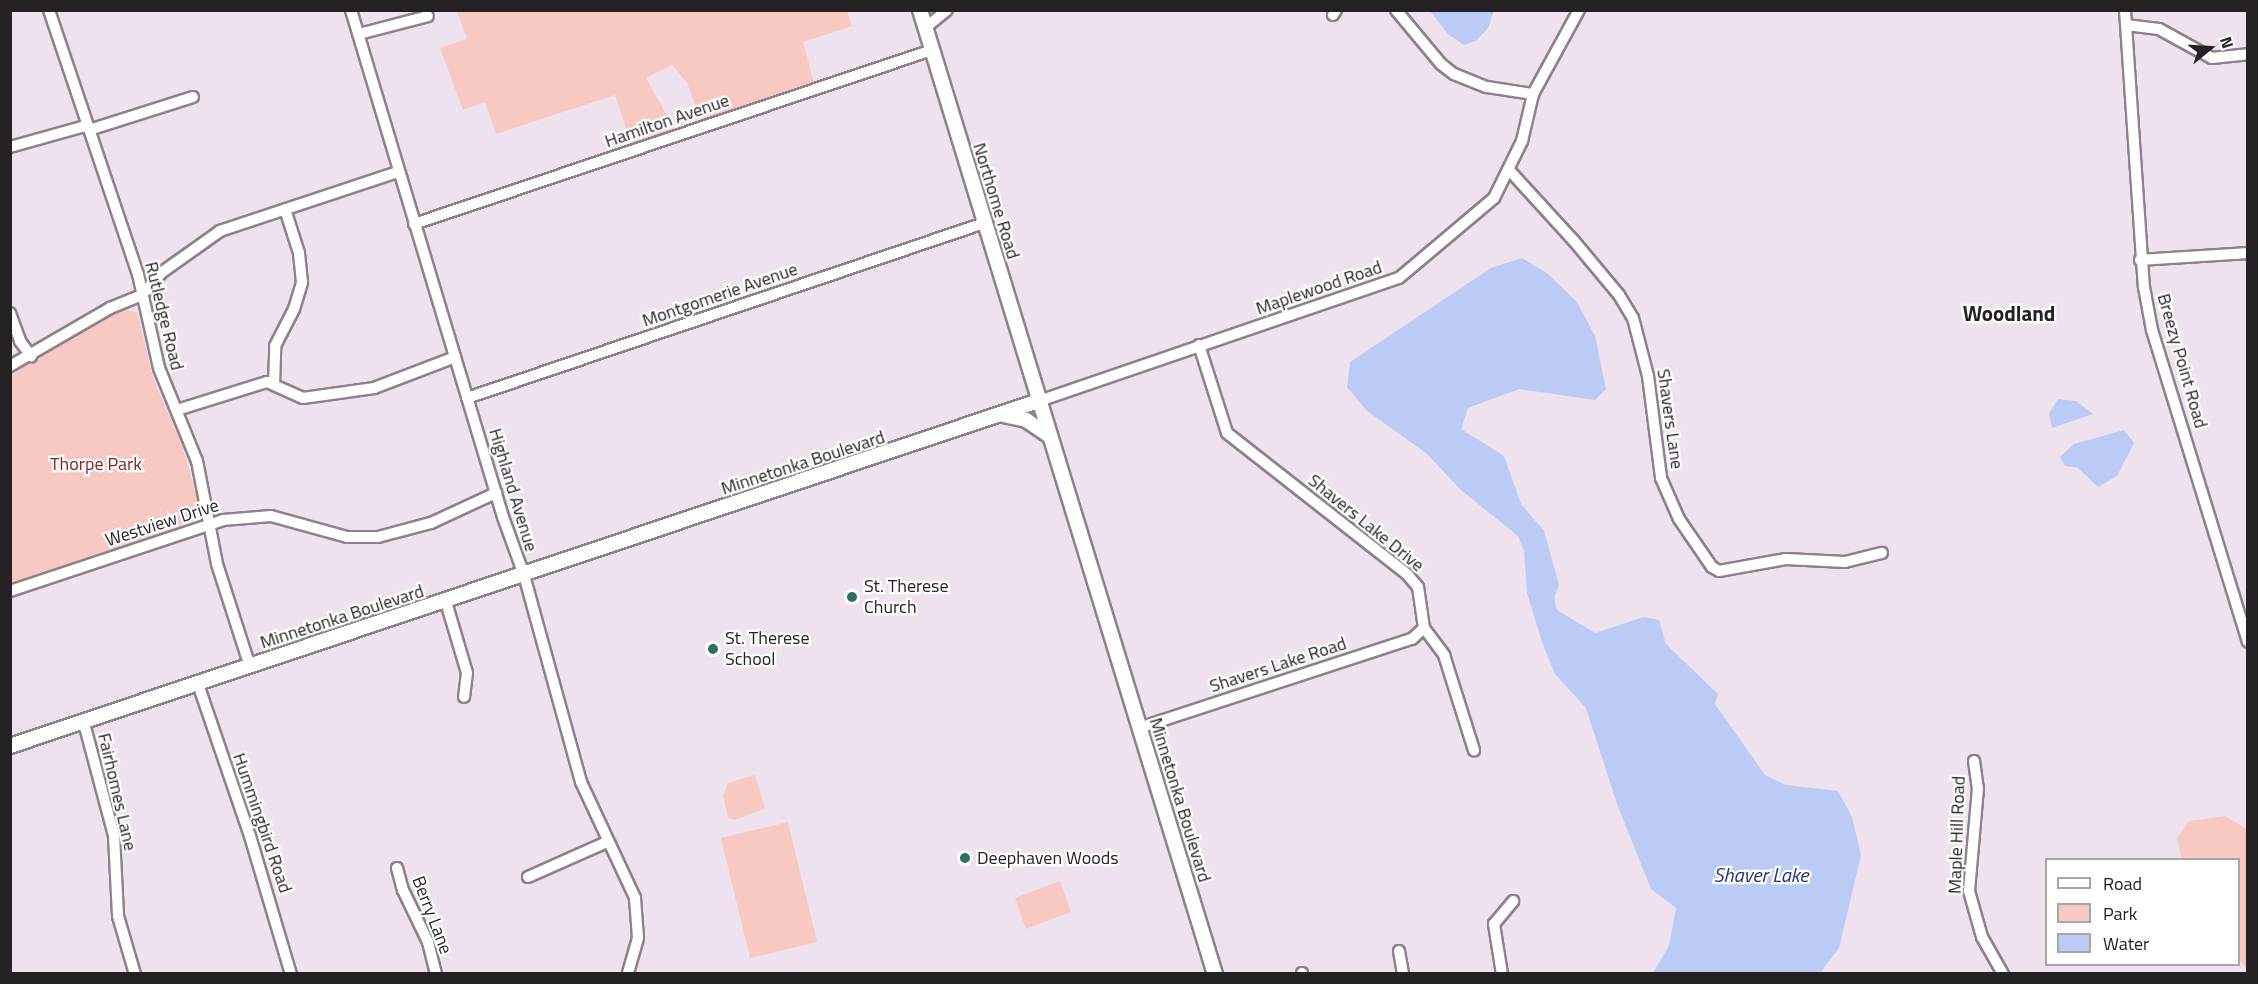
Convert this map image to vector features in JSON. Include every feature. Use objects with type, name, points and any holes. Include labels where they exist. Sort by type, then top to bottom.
[{"type":"street","name":"Rutledge Road","points":[[49,10],[138,274],[159,368],[196,461],[223,587],[250,667]]},
{"type":"street","name":"Highland Avenue","points":[[351,10],[496,493],[524,575],[581,782],[607,842],[629,880],[639,917],[638,938],[628,974]]},
{"type":"street","name":"Northome Road","points":[[920,10],[1039,401]]},
{"type":"street","points":[[925,28],[946,10]]},
{"type":"street","points":[[1396,10],[1441,64],[1454,74],[1487,87],[1533,94]]},
{"type":"street","name":"Maplewood Road","points":[[1039,401],[1399,278],[1494,198],[1510,171],[1533,94],[1579,10]]},
{"type":"street","name":"Breezy Point Road","points":[[2125,10],[2140,260],[2152,330],[2247,642]]},
{"type":"street","points":[[359,34],[428,16]]},
{"type":"street","points":[[2126,25],[2159,29],[2212,58],[2247,54]]},
{"type":"street","name":"Hamilton Avenue","points":[[414,224],[932,50]]},
{"type":"street","points":[[10,147],[87,128],[194,97]]},
{"type":"street","name":"Shavers Lane","points":[[1510,171],[1574,241],[1619,295],[1633,318],[1648,376],[1661,478],[1679,519],[1712,567],[1719,571],[1786,559],[1845,562],[1882,553]]},
{"type":"street","points":[[10,366],[31,356],[93,317],[141,295],[152,282],[201,242],[285,209],[398,172]]},
{"type":"street","points":[[274,384],[276,340],[294,309],[302,282],[299,253],[285,209]]},
{"type":"street","name":"Montgomerie Avenue","points":[[467,398],[984,223]]},
{"type":"street","points":[[2140,260],[2247,253]]},
{"type":"street","points":[[10,313],[20,341],[31,356]]},
{"type":"street","name":"Shavers Lake Drive","points":[[1199,345],[1227,434],[1413,580],[1421,594],[1424,627]]},
{"type":"street","points":[[177,410],[257,384],[274,384],[294,395],[312,398],[374,388],[455,357]]},
{"type":"street","name":"Minnetonka Boulevard","points":[[11,744],[84,723],[1039,401],[1215,974]]},
{"type":"street","points":[[1003,415],[1026,420],[1050,436]]},
{"type":"street","name":"Westview Drive","points":[[10,591],[210,522],[247,515],[271,516],[347,537],[378,537],[430,523],[496,493]]},
{"type":"street","points":[[446,602],[467,673],[464,697]]},
{"type":"street","points":[[1424,627],[1444,655],[1474,750]]},
{"type":"street","name":"Shavers Lake Road","points":[[1139,728],[1412,639],[1424,627]]},
{"type":"street","name":"Hummingbird Road","points":[[198,684],[250,836],[291,974]]},
{"type":"street","name":"Fairhomes Lane","points":[[84,723],[114,836],[118,916],[135,974]]},
{"type":"street","name":"Maple Hill Road","points":[[1974,761],[1978,788],[1969,891],[1982,937],[2003,974]]},
{"type":"street","points":[[528,877],[607,842]]},
{"type":"street","name":"Berry Lane","points":[[397,868],[403,890],[428,942],[436,974]]},
{"type":"street","points":[[1502,974],[1494,924],[1512,901]]},
{"type":"street","points":[[1399,951],[1403,974]]},
{"type":"green space","points":[[457,11],[847,11],[852,26],[803,42],[814,82],[701,120],[687,83],[672,65],[646,78],[675,130],[631,144],[615,95],[496,134],[485,102],[463,110],[440,48],[467,39]]},
{"type":"green space","name":"Thorpe Park","points":[[123,309],[137,312],[154,381],[181,442],[203,518],[11,585],[10,371]]},
{"type":"green space","points":[[755,775],[765,809],[734,820],[728,818],[723,796],[728,783]]},
{"type":"green space","points":[[2225,816],[2247,829],[2247,970],[2240,961],[2240,858],[2182,858],[2177,838],[2189,821]]},
{"type":"green space","points":[[788,822],[817,942],[750,958],[721,838]]},
{"type":"green space","points":[[1060,881],[1071,912],[1026,929],[1015,898]]},
{"type":"water","points":[[1430,11],[1494,11],[1488,28],[1476,41],[1464,45],[1448,34]]},
{"type":"water","name":"Shaver Lake","points":[[1522,258],[1547,273],[1577,302],[1595,336],[1606,389],[1595,400],[1519,389],[1468,408],[1461,429],[1504,456],[1521,504],[1544,531],[1559,585],[1554,598],[1557,610],[1595,633],[1644,617],[1659,620],[1666,644],[1718,694],[1715,704],[1765,775],[1786,785],[1838,791],[1852,817],[1861,855],[1839,948],[1820,973],[1653,973],[1669,946],[1676,908],[1651,889],[1617,804],[1586,708],[1555,674],[1542,642],[1527,593],[1524,551],[1518,536],[1461,490],[1426,453],[1367,411],[1347,387],[1350,362],[1491,268]]},
{"type":"water","points":[[2058,399],[2076,401],[2093,414],[2052,428],[2049,414]]},
{"type":"water","points":[[2124,430],[2134,443],[2117,476],[2098,487],[2078,468],[2065,466],[2060,457],[2074,444]]},
{"type":"place","name":"St. Therese Church","points":[[852,597]]},
{"type":"place","name":"St. Therese School","points":[[713,649]]},
{"type":"place","name":"Deephaven Woods","points":[[965,858]]},
{"type":"district","name":"Woodland","points":[[2009,313]]}]
